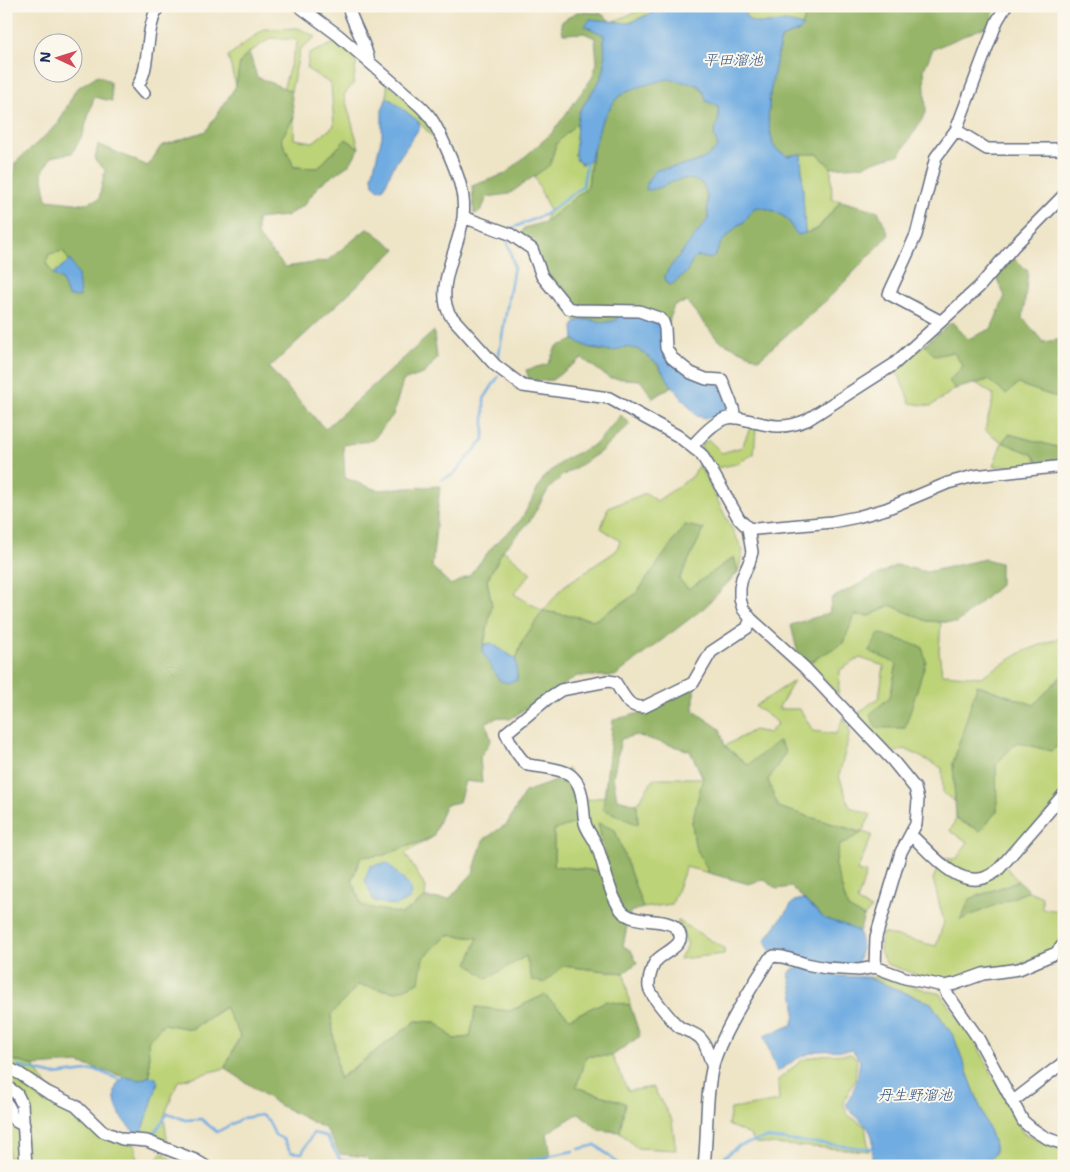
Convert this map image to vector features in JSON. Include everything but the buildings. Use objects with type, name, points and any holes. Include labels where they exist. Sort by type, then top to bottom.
[{"type":"street","points":[[144,94],[138,86],[145,69],[148,40],[153,16],[158,6]]},
{"type":"street","points":[[298,6],[338,35],[431,117],[461,186],[464,202],[460,233],[445,283],[445,308],[450,315],[495,366],[523,386],[609,398],[665,428],[692,446],[700,454],[713,472],[739,519],[748,528],[752,552],[742,578],[740,599],[743,609],[750,619],[804,667],[915,788],[918,800],[916,824],[901,852],[876,937],[875,967]]},
{"type":"street","points":[[348,6],[352,21],[367,51],[369,62]]},
{"type":"street","points":[[940,321],[889,294],[916,235],[936,158],[956,130],[997,21],[1006,6]]},
{"type":"street","points":[[956,130],[987,150],[1064,149]]},
{"type":"street","points":[[692,446],[716,424],[727,418],[780,427],[793,426],[807,420],[892,365],[979,287],[1014,246],[1064,195]]},
{"type":"street","points":[[463,217],[510,234],[532,249],[542,276],[568,308],[578,310],[639,311],[659,318],[665,328],[666,348],[672,358],[691,373],[706,379],[722,380],[734,408],[735,418]]},
{"type":"street","points":[[748,528],[832,522],[886,509],[948,484],[974,476],[1064,466]]},
{"type":"street","points":[[713,1067],[702,1040],[680,1027],[650,993],[648,985],[653,966],[657,959],[678,944],[680,937],[678,929],[671,924],[634,918],[623,912],[615,900],[596,844],[585,824],[579,786],[567,773],[528,765],[523,762],[506,733],[547,699],[562,690],[608,680],[615,682],[630,705],[636,708],[644,707],[693,683],[711,652],[747,628],[750,619]]},
{"type":"street","points":[[911,835],[946,867],[960,876],[973,879],[984,877],[998,870],[1064,794]]},
{"type":"street","points":[[704,1166],[713,1067],[721,1043],[769,959],[774,956],[783,957],[826,968],[859,970],[875,967],[905,978],[944,986],[983,974],[1019,969],[1056,953],[1064,944]]},
{"type":"street","points":[[944,986],[946,992],[978,1038],[1023,1121],[1032,1129],[1064,1143]]},
{"type":"street","points":[[1012,1102],[1064,1062]]},
{"type":"street","points":[[6,1067],[47,1092],[76,1106],[102,1131],[122,1139],[147,1142],[195,1160],[205,1166]]},
{"type":"street","points":[[6,1086],[17,1094],[22,1104],[26,1166]]},
{"type":"street","points":[[6,1103],[10,1105],[12,1116],[16,1122],[24,1125]]},
{"type":"green space","points":[[650,6],[667,6],[629,23],[612,22]]},
{"type":"green space","points":[[744,6],[807,6],[808,8],[803,26],[785,22],[752,22],[745,14]]},
{"type":"green space","points":[[807,6],[993,6],[994,23],[933,49],[924,69],[926,113],[900,154],[860,166],[831,168],[818,154],[787,156],[777,150],[773,145],[768,121],[770,93],[780,43],[783,37],[800,31],[808,9]]},
{"type":"green space","points":[[577,12],[600,13],[612,22],[590,19],[604,35],[605,66],[602,77],[579,112],[577,123],[556,144],[550,165],[509,194],[487,197],[481,211],[474,214],[472,186],[505,174],[552,133],[592,78],[597,63],[595,38],[584,33],[563,34],[561,22]]},
{"type":"green space","points":[[298,28],[316,37],[300,49],[291,91],[283,89],[298,40],[271,38],[250,52],[240,62],[236,86],[228,56],[264,29]]},
{"type":"green space","points":[[337,42],[357,59],[353,84],[344,95],[359,148],[346,139],[318,168],[294,167],[281,139],[294,117],[294,139],[313,142],[334,126],[331,84],[307,69],[309,54]]},
{"type":"green space","points":[[249,52],[257,77],[291,91],[294,117],[281,139],[294,167],[318,168],[346,139],[359,148],[350,164],[319,185],[304,205],[286,216],[257,219],[257,235],[285,267],[327,261],[368,228],[396,249],[269,368],[325,429],[434,331],[437,358],[425,373],[403,381],[393,415],[373,440],[343,445],[345,478],[377,490],[440,486],[432,567],[451,585],[470,575],[493,546],[521,520],[544,477],[565,459],[596,444],[621,415],[630,424],[599,453],[562,476],[548,490],[529,522],[503,550],[487,580],[492,606],[482,651],[517,680],[516,659],[523,640],[543,611],[595,620],[636,594],[685,525],[704,529],[679,580],[689,589],[734,557],[738,572],[705,607],[615,676],[577,676],[510,719],[499,717],[486,722],[491,740],[480,757],[482,783],[465,781],[459,802],[445,805],[433,837],[384,855],[361,857],[352,880],[362,906],[402,914],[425,898],[449,899],[473,873],[483,840],[507,824],[525,792],[556,781],[572,785],[579,822],[554,830],[554,866],[609,872],[598,823],[615,830],[643,908],[630,912],[623,946],[631,950],[637,963],[624,973],[563,966],[544,983],[532,980],[526,956],[487,979],[468,963],[478,938],[448,935],[423,958],[419,982],[396,992],[358,985],[331,1015],[339,1079],[416,1021],[436,1022],[454,1039],[470,1037],[476,1007],[510,1011],[544,995],[570,1018],[606,1001],[630,1005],[640,1036],[612,1056],[586,1056],[576,1087],[625,1103],[620,1132],[599,1130],[579,1113],[547,1133],[551,1156],[536,1166],[373,1166],[366,1157],[340,1154],[326,1129],[279,1105],[225,1068],[240,1036],[225,1007],[191,1029],[163,1024],[148,1041],[150,1076],[140,1080],[78,1063],[34,1066],[6,1058],[6,183],[12,181],[15,163],[58,124],[76,89],[98,75],[110,82],[112,101],[94,97],[83,134],[72,153],[51,157],[42,173],[47,200],[83,204],[99,199],[105,170],[95,160],[98,144],[148,166],[161,146],[206,131],[236,86],[240,62]],"holes":[[[63,251],[78,275],[68,296],[62,280],[53,274],[46,263],[49,254]]]},
{"type":"green space","points":[[668,79],[697,85],[707,101],[718,106],[719,118],[714,135],[718,147],[712,153],[690,164],[657,170],[664,186],[679,179],[693,180],[703,184],[707,195],[708,219],[668,270],[686,273],[693,260],[698,256],[710,259],[715,256],[720,244],[738,225],[743,223],[755,207],[769,209],[778,213],[789,222],[799,235],[818,229],[841,201],[878,211],[889,235],[830,297],[759,359],[718,340],[687,302],[674,305],[669,322],[660,325],[616,320],[608,323],[587,319],[576,322],[568,305],[520,238],[524,228],[545,222],[588,187],[597,133],[602,120],[617,98],[632,89]]},
{"type":"green space","points":[[387,83],[424,115],[438,143],[418,121],[387,97]]},
{"type":"green space","points":[[577,123],[575,155],[577,161],[582,164],[588,162],[591,157],[588,187],[545,222],[549,209],[534,176],[549,165],[556,144]]},
{"type":"green space","points":[[801,154],[818,154],[831,168],[832,199],[841,201],[817,229],[805,233]]},
{"type":"green space","points":[[63,251],[70,260],[53,274],[46,263],[49,254]]},
{"type":"green space","points":[[1009,254],[1028,271],[1023,318],[1043,342],[1064,339],[1064,400],[1018,384],[1006,394],[988,380],[955,389],[949,381],[963,366],[953,352],[935,356],[924,345],[952,322],[968,339],[991,329],[1005,296],[995,275]]},
{"type":"green space","points":[[574,340],[604,351],[626,347],[641,351],[654,361],[672,386],[653,398],[640,380],[609,378],[582,358],[552,380],[530,381],[526,370],[548,364],[556,347]]},
{"type":"green space","points":[[924,345],[935,356],[953,352],[963,366],[950,380],[955,389],[931,406],[910,403],[899,376],[893,371]]},
{"type":"green space","points":[[988,380],[1018,384],[1064,400],[1064,449],[1009,434],[1002,442],[985,430],[994,395],[976,383]]},
{"type":"green space","points":[[750,428],[756,429],[754,454],[736,464],[717,468],[700,446],[709,440],[722,453],[742,447]]},
{"type":"green space","points":[[1009,434],[1064,449],[1064,463],[1041,466],[1032,454],[1002,442]]},
{"type":"green space","points":[[1002,442],[1032,454],[1041,466],[993,466]]},
{"type":"green space","points":[[699,464],[743,551],[738,572],[734,557],[689,589],[679,580],[704,529],[685,525],[636,594],[595,620],[543,611],[564,586],[616,551],[620,541],[601,528],[608,508],[646,493],[657,501],[693,476]]},
{"type":"green space","points":[[503,550],[531,573],[514,594],[543,611],[523,640],[516,659],[491,643],[484,645],[492,606],[487,580]]},
{"type":"green space","points":[[985,559],[1000,563],[1000,585],[957,623],[927,621],[890,605],[870,616],[855,615],[843,643],[808,663],[798,654],[791,625],[829,613],[832,598],[897,565],[927,572]]},
{"type":"green space","points":[[890,605],[927,621],[941,622],[939,651],[942,674],[981,677],[1022,652],[1064,636],[1064,673],[1034,705],[978,685],[953,763],[955,802],[943,793],[942,768],[905,749],[893,753],[856,715],[879,697],[884,666],[860,658],[840,670],[838,694],[808,663],[843,643],[855,615],[870,616]],"holes":[[[897,663],[905,728],[876,727],[871,714],[890,697]]]},
{"type":"green space","points":[[879,633],[922,647],[926,661],[905,728],[876,728],[870,714],[890,697],[897,664],[869,651]]},
{"type":"green space","points":[[1064,673],[1064,741],[1051,751],[1017,742],[996,764],[997,811],[980,831],[956,819],[953,763],[977,685],[1034,705]]},
{"type":"green space","points":[[794,681],[778,709],[800,709],[813,731],[836,734],[844,717],[850,732],[839,776],[850,807],[871,815],[862,832],[872,835],[857,871],[866,873],[857,902],[871,909],[864,917],[848,908],[835,866],[839,845],[861,832],[778,808],[768,780],[786,752],[779,741],[748,765],[725,746],[754,730],[769,733],[778,723],[755,706]]},
{"type":"green space","points":[[694,686],[694,711],[720,729],[725,746],[748,765],[778,741],[786,752],[768,780],[778,807],[862,833],[839,846],[835,866],[848,908],[864,917],[859,932],[845,925],[825,919],[791,887],[777,889],[763,879],[749,884],[709,873],[695,846],[692,822],[703,778],[690,751],[636,735],[621,739],[613,777],[617,799],[637,804],[638,825],[603,809],[613,720],[640,713]]},
{"type":"green space","points":[[1064,741],[1064,796],[1000,860],[1018,881],[970,899],[961,919],[1029,891],[1042,897],[1042,909],[1064,911],[1064,940],[1056,951],[1018,967],[939,983],[887,964],[880,952],[882,933],[936,946],[944,922],[933,879],[942,859],[956,859],[968,842],[950,831],[956,819],[980,831],[997,811],[996,764],[1017,742],[1051,751]]},
{"type":"green space","points":[[567,768],[587,800],[605,796],[604,809],[638,824],[637,804],[654,778],[703,778],[692,822],[695,846],[709,873],[686,867],[672,904],[643,908],[615,830],[598,824],[609,872],[554,866],[554,830],[572,785],[556,781]]},
{"type":"green space","points":[[433,837],[405,853],[426,888],[425,898],[402,914],[362,906],[352,880],[361,857],[384,855]]},
{"type":"green space","points":[[1018,881],[1029,891],[960,920],[970,899]]},
{"type":"green space","points":[[677,920],[724,948],[724,954],[679,959],[688,945]]},
{"type":"green space","points":[[448,935],[479,938],[526,956],[532,980],[562,966],[624,973],[630,1005],[606,1001],[570,1019],[544,995],[510,1011],[476,1007],[470,1037],[454,1039],[436,1022],[416,1021],[338,1079],[330,1015],[358,985],[396,992],[423,958]]},
{"type":"green space","points":[[866,977],[884,978],[940,994],[975,1041],[1023,1133],[1064,1151],[1064,1166],[993,1165],[990,1160],[995,1153],[995,1146],[954,1037],[931,1003]]},
{"type":"green space","points":[[226,1007],[240,1036],[225,1068],[178,1081],[164,1117],[168,1146],[133,1138],[136,1133],[143,1130],[156,1078],[150,1076],[148,1041],[163,1024],[192,1029]]},
{"type":"green space","points":[[850,1054],[857,1058],[855,1080],[843,1103],[848,1115],[865,1126],[869,1151],[755,1143],[750,1135],[728,1125],[731,1109],[779,1101],[778,1080],[802,1060],[821,1055]]},
{"type":"green space","points":[[586,1056],[612,1056],[628,1091],[653,1087],[672,1121],[676,1150],[637,1148],[620,1132],[625,1103],[576,1087]]},
{"type":"green space","points":[[6,1058],[34,1066],[47,1086],[101,1129],[133,1138],[138,1160],[152,1163],[162,1152],[179,1166],[10,1166],[6,1134]]},
{"type":"water","name":"平田溜池","points":[[667,6],[744,6],[745,14],[752,22],[785,22],[803,26],[800,31],[783,37],[780,43],[770,93],[768,121],[773,145],[777,150],[787,156],[801,154],[805,233],[797,234],[789,222],[779,213],[755,207],[743,223],[738,225],[720,244],[715,256],[710,259],[698,256],[693,260],[686,273],[671,285],[666,283],[665,276],[668,270],[708,219],[707,195],[703,184],[694,180],[680,179],[662,187],[646,190],[647,184],[657,170],[698,161],[705,158],[718,147],[714,135],[719,118],[718,106],[706,101],[703,90],[698,85],[668,79],[627,91],[616,99],[602,120],[588,162],[582,164],[577,161],[575,155],[579,112],[602,77],[605,66],[604,35],[585,26],[590,19],[629,23]]},
{"type":"water","points":[[387,97],[418,121],[420,127],[393,167],[384,188],[379,190],[373,185],[372,176],[382,136],[382,110]]},
{"type":"water","points":[[70,260],[78,275],[80,297],[68,296],[62,280],[53,274]]},
{"type":"water","points":[[635,314],[660,325],[664,350],[721,386],[729,412],[705,418],[697,416],[672,386],[658,364],[637,349],[625,347],[614,351],[602,350],[588,347],[574,340],[573,327],[576,322],[586,320],[610,322],[616,320],[618,315]]},
{"type":"water","points":[[491,643],[516,659],[517,680],[506,683],[499,680],[482,651],[484,645]]},
{"type":"water","points":[[387,863],[411,888],[410,899],[395,906],[374,901],[365,880],[370,866]]},
{"type":"water","points":[[803,899],[825,919],[845,925],[859,932],[862,947],[858,963],[826,963],[813,961],[785,950],[770,951],[765,940],[794,901]]},
{"type":"water","name":"丹生野溜池","points":[[798,967],[837,976],[866,977],[931,1003],[954,1037],[995,1146],[995,1153],[990,1160],[993,1165],[870,1166],[873,1140],[865,1124],[850,1111],[846,1104],[854,1088],[860,1060],[852,1050],[816,1051],[798,1058],[777,1072],[764,1036],[792,1025],[795,1006],[789,974]]},
{"type":"water","points":[[150,1076],[156,1078],[158,1083],[143,1130],[136,1133],[119,1113],[115,1100],[116,1087],[124,1077],[140,1080]]},
{"type":"waterway","points":[[510,229],[546,214],[583,186],[587,160]]},
{"type":"waterway","points":[[498,360],[514,266],[507,239]]},
{"type":"waterway","points":[[442,479],[453,475],[484,439],[484,399],[498,377]]},
{"type":"waterway","points":[[18,1066],[54,1075],[96,1070],[123,1081]]},
{"type":"waterway","points":[[138,1130],[144,1136],[154,1134],[168,1113],[185,1120],[201,1119],[217,1132],[243,1118],[261,1115],[268,1120],[275,1135],[283,1139],[291,1152],[302,1153],[313,1133],[326,1136],[340,1159],[364,1162],[367,1166]]},
{"type":"waterway","points":[[713,1166],[738,1146],[766,1138],[875,1149]]},
{"type":"waterway","points":[[579,1149],[596,1145],[617,1163],[627,1166]]},
{"type":"waterway","points":[[499,1166],[573,1151]]},
{"type":"waterway","points":[[443,1166],[444,1164],[450,1166]]}]
